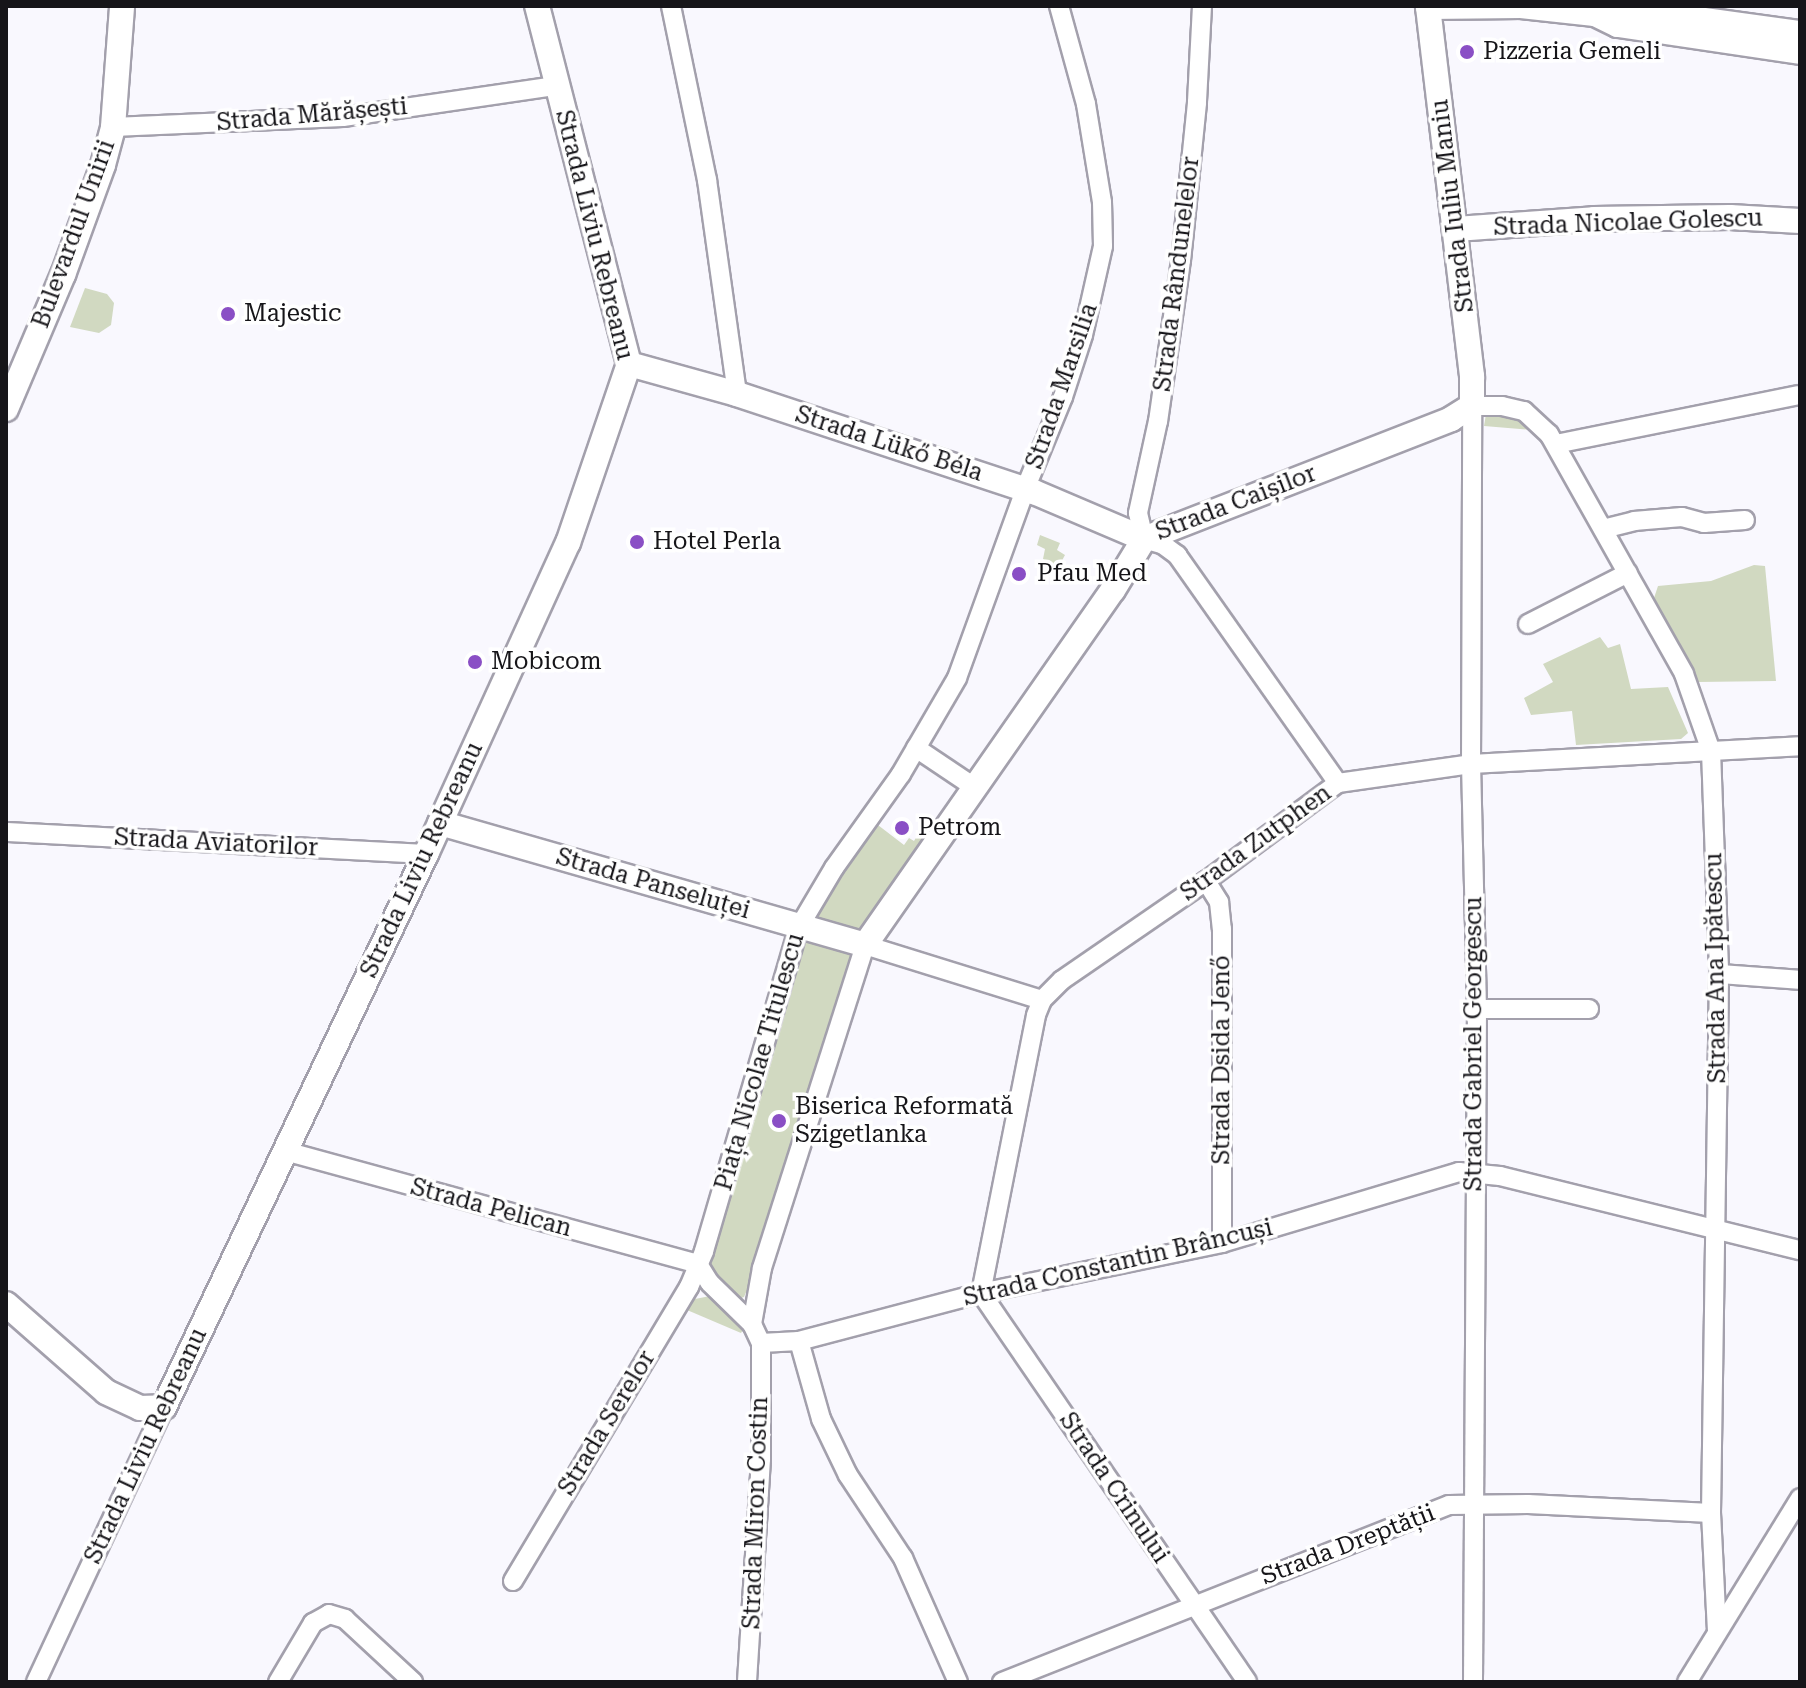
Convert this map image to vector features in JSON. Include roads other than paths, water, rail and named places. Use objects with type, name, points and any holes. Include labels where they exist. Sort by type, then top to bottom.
[{"type":"main road","name":"Bulevardul Unirii","points":[[6,409],[79,233],[113,127],[122,6]]},
{"type":"main road","name":"Strada Liviu Rebreanu","points":[[164,1407],[426,854],[568,543],[629,364],[537,6]]},
{"type":"main road","points":[[1428,6],[1521,6],[1590,11],[1617,8],[1800,33]]},
{"type":"main road","name":"Strada Iuliu Maniu","points":[[1428,6],[1456,229],[1472,376],[1472,406]]},
{"type":"main road","points":[[1590,11],[1618,25],[1800,52]]},
{"type":"main road","name":"Strada Nicolae Golescu","points":[[1456,229],[1594,219],[1730,217],[1800,221]]},
{"type":"main road","name":"Strada Lükő Béla","points":[[629,364],[737,394],[1025,489],[1144,539]]},
{"type":"main road","name":"Strada Caișilor","points":[[974,787],[1105,602],[1144,539],[1451,419],[1472,406]]},
{"type":"main road","points":[[865,945],[974,787]]},
{"type":"main road","name":"Strada Panseluței","points":[[440,823],[865,945]]},
{"type":"main road","points":[[6,1304],[106,1392],[140,1408],[164,1407]]},
{"type":"street","points":[[671,6],[707,180],[737,394]]},
{"type":"street","name":"Strada Marsilia","points":[[916,748],[957,678],[1083,335],[1103,246],[1102,202],[1086,104],[1059,6]]},
{"type":"street","name":"Strada Rândunelelor","points":[[1144,539],[1138,513],[1158,421],[1181,260],[1197,103],[1202,6]]},
{"type":"street","name":"Strada Mărășești","points":[[113,127],[343,117],[556,86]]},
{"type":"street","points":[[1556,444],[1799,390]]},
{"type":"street","name":"Strada Ana Ipătescu","points":[[1472,406],[1502,406],[1524,411],[1543,426],[1556,444],[1684,674],[1711,751],[1719,974],[1711,1513],[1717,1630]]},
{"type":"street","name":"Strada Gabriel Georgescu","points":[[1472,406],[1471,764],[1477,1009],[1473,1682]]},
{"type":"street","points":[[1603,529],[1634,521],[1682,517],[1704,523],[1745,520]]},
{"type":"street","points":[[1144,539],[1162,544],[1187,568],[1338,783]]},
{"type":"street","points":[[1528,624],[1628,573]]},
{"type":"street","name":"Strada Zutphen","points":[[1042,1000],[1062,980],[1206,881],[1338,783],[1471,764],[1800,746]]},
{"type":"street","points":[[916,748],[974,787]]},
{"type":"street","name":"Piața Nicolae Titulescu","points":[[698,1264],[799,927],[916,748]]},
{"type":"street","name":"Strada Aviatorilor","points":[[6,832],[426,854]]},
{"type":"street","name":"Strada Dsida Jenő","points":[[1206,881],[1219,902],[1222,929],[1222,1243]]},
{"type":"street","points":[[752,1324],[762,1268],[865,945],[1042,1000],[1036,1015],[981,1293]]},
{"type":"street","points":[[1719,974],[1800,980]]},
{"type":"street","points":[[1477,1009],[1589,1009]]},
{"type":"street","name":"Strada Pelican","points":[[285,1151],[698,1264]]},
{"type":"street","name":"Strada Constantin Brâncuși","points":[[761,1343],[799,1341],[981,1293],[1222,1243],[1459,1172],[1474,1172],[1800,1250]]},
{"type":"street","points":[[698,1264],[710,1283],[752,1324],[761,1343]]},
{"type":"street","name":"Strada Serelor","points":[[513,1581],[689,1287],[698,1264]]},
{"type":"street","name":"Strada Crinului","points":[[981,1293],[1247,1682]]},
{"type":"street","points":[[799,1341],[821,1419],[848,1475],[903,1558],[958,1682]]},
{"type":"street","name":"Strada Miron Costin","points":[[747,1682],[761,1459],[761,1343]]},
{"type":"street","name":"Strada Liviu Rebreanu","points":[[36,1682],[164,1407]]},
{"type":"street","points":[[1687,1682],[1800,1498]]},
{"type":"street","name":"Strada Dreptății","points":[[1002,1682],[1449,1505],[1473,1502],[1711,1513]]},
{"type":"street","points":[[278,1682],[313,1623],[320,1616],[337,1615],[413,1682]]},
{"type":"place","name":"Pizzeria Gemeli","points":[[1467,52]]},
{"type":"place","name":"Majestic","points":[[228,314]]},
{"type":"place","name":"Hotel Perla","points":[[637,542]]},
{"type":"place","name":"Pfau Med","points":[[1019,574]]},
{"type":"place","name":"Mobicom","points":[[475,662]]},
{"type":"place","name":"Petrom","points":[[902,828]]},
{"type":"place","name":"Biserica Reformată Szigetlanka","points":[[779,1121]]}]
